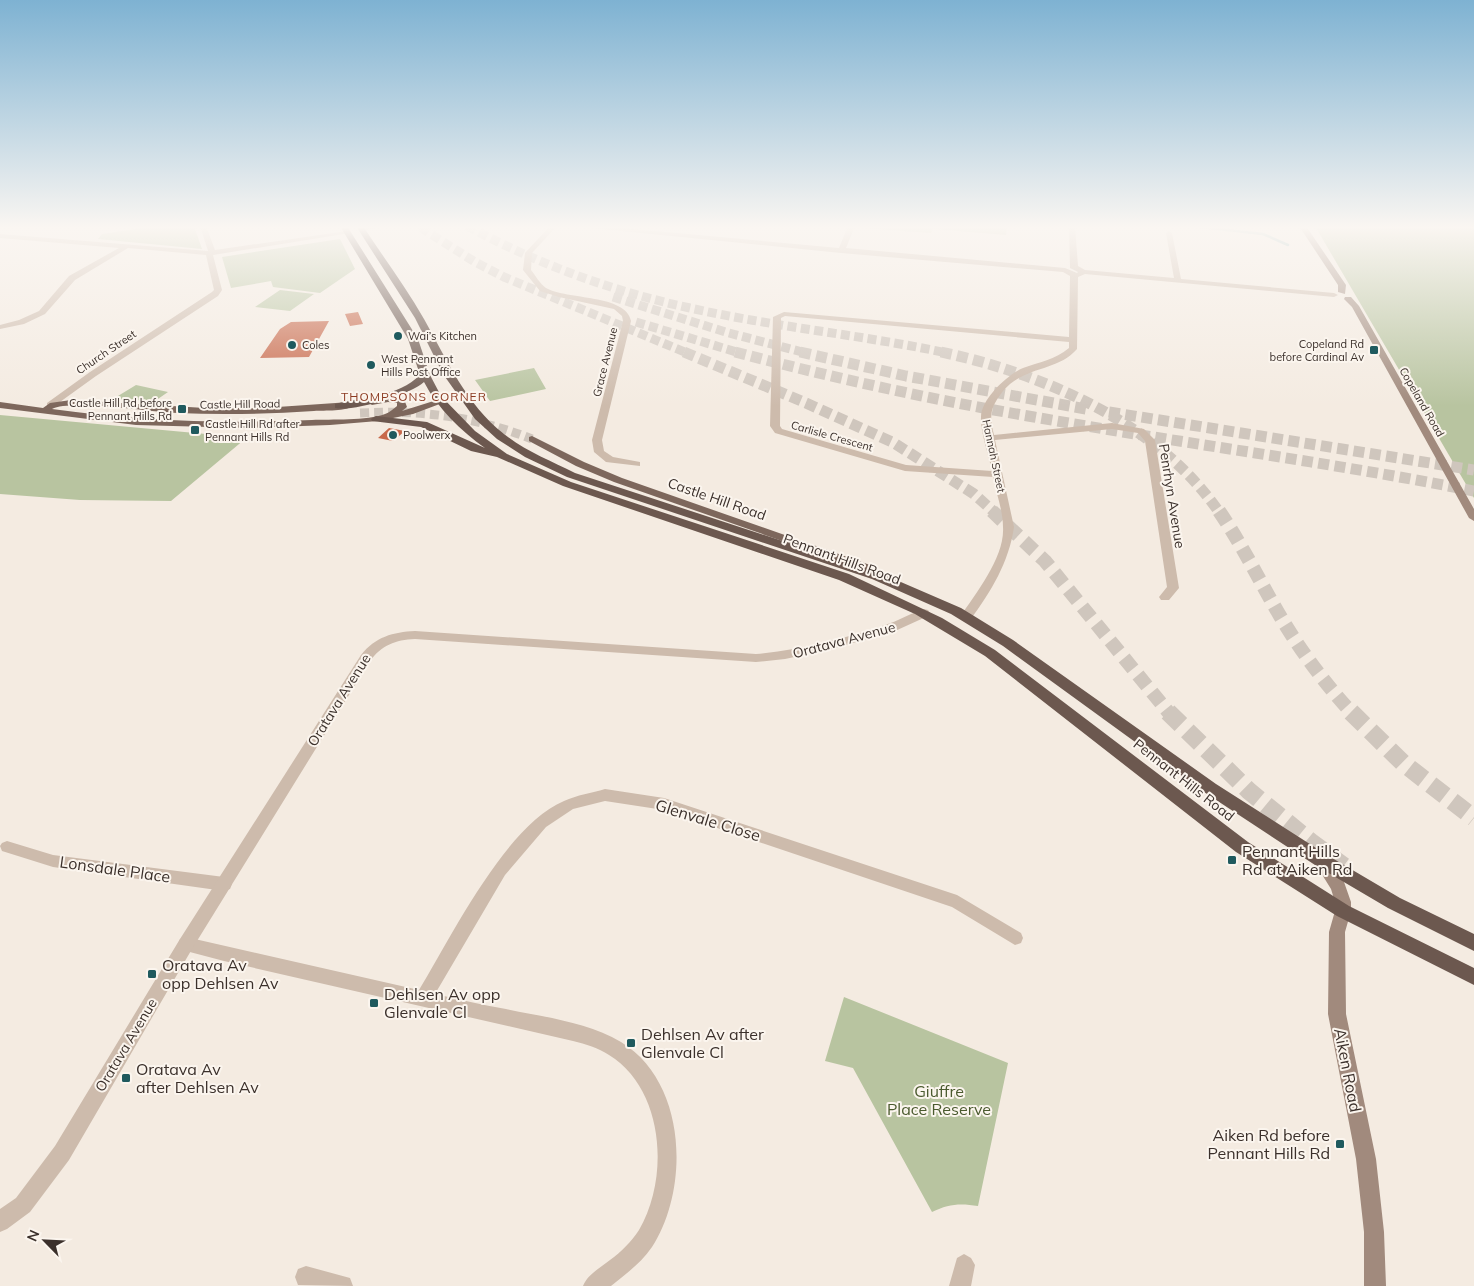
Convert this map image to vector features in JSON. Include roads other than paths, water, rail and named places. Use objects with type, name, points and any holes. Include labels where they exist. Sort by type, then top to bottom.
[{"type":"highway","name":"Pennant Hills Road","points":[[384,286],[413,339],[425,375],[440,402],[471,433],[502,456],[567,484],[844,577],[890,596],[924,613],[950,627],[990,653],[1242,848],[1343,911],[1474,977]]},
{"type":"highway","name":"Pennant Hills Road","points":[[395,286],[419,318],[448,374],[473,409],[492,429],[529,455],[556,468],[646,501],[893,582],[966,617],[1041,666],[1210,788],[1321,860],[1394,903],[1474,943]]},
{"type":"highway","points":[[440,402],[451,394],[448,374]]},
{"type":"highway","points":[[339,406],[372,400],[397,392],[417,383],[425,375]]},
{"type":"highway","points":[[376,419],[422,424],[475,449],[502,456]]},
{"type":"main road","name":"Copeland Road","points":[[1342,286],[1341,295],[1355,306],[1474,518]]},
{"type":"main road","points":[[47,408],[85,404],[199,411],[283,411],[388,399],[402,402],[398,411],[376,419]]},
{"type":"main road","name":"Castle Hill Road","points":[[47,408],[135,422],[194,424],[304,423],[376,419],[416,410],[440,402]]},
{"type":"main road","name":"Castle Hill Road","points":[[0,405],[175,417],[249,417],[360,413]]},
{"type":"main road","name":"Castle Hill Road","points":[[532,439],[609,477],[866,568],[893,582]]},
{"type":"main road","name":"Aiken Road","points":[[1321,860],[1338,887],[1343,902],[1338,932],[1337,1014],[1366,1160],[1374,1232],[1375,1286]]},
{"type":"street","points":[[0,327],[21,323],[38,314],[51,305],[63,286]]},
{"type":"street","name":"Church Street","points":[[47,408],[93,374],[215,294],[218,290],[217,286]]},
{"type":"street","name":"Grace Avenue","points":[[540,286],[542,289],[559,295],[617,307],[626,315],[627,321],[597,440],[600,452],[610,460],[636,464]]},
{"type":"street","points":[[1074,286],[1074,340]]},
{"type":"street","points":[[1243,286],[1341,295]]},
{"type":"street","name":"Carlisle Crescent","points":[[998,474],[905,468],[778,431],[775,426],[776,313],[1074,340]]},
{"type":"street","name":"Hannah Street","points":[[966,617],[978,600],[1008,540],[1009,527],[985,416],[991,401],[1010,377],[1025,369],[1060,360],[1073,349],[1074,340]]},
{"type":"street","name":"Penrhyn Avenue","points":[[990,438],[1112,426],[1141,431],[1150,440],[1173,588],[1165,597]]},
{"type":"street","name":"Oratava Avenue","points":[[0,1222],[23,1205],[62,1153],[186,944],[365,658],[372,648],[383,640],[399,635],[415,635],[756,658],[806,652],[845,642],[906,622],[924,613]]},
{"type":"street","name":"Glenvale Close","points":[[423,999],[499,870],[541,822],[568,805],[605,795],[664,804],[957,902],[1015,938]]},
{"type":"street","name":"Lonsdale Place","points":[[7,847],[53,861],[224,884]]},
{"type":"street","points":[[186,944],[306,974],[553,1028],[598,1041],[614,1048],[628,1058],[640,1070],[654,1093],[667,1136],[668,1158],[666,1176],[654,1216],[640,1246],[594,1286]]},
{"type":"street","points":[[960,1286],[964,1265]]},
{"type":"street","points":[[306,1277],[342,1286]]},
{"type":"tunnel","points":[[526,286],[687,353]]},
{"type":"tunnel","points":[[607,286],[722,315],[947,353]]},
{"type":"tunnel","points":[[613,297],[729,333],[806,353]]},
{"type":"tunnel","points":[[636,322],[740,353]]},
{"type":"tunnel","points":[[684,352],[806,403],[894,443],[974,494],[994,512]]},
{"type":"tunnel","points":[[735,352],[846,380],[921,396],[1139,434]]},
{"type":"tunnel","points":[[800,352],[906,376],[1086,409]]},
{"type":"tunnel","points":[[941,352],[1019,374],[1058,389],[1096,407],[1139,434]]},
{"type":"tunnel","points":[[360,413],[383,412],[447,416],[489,425],[532,439]]},
{"type":"tunnel","points":[[1109,412],[1474,470]]},
{"type":"tunnel","points":[[1139,434],[1474,491]]},
{"type":"tunnel","points":[[1139,434],[1194,480],[1219,512]]},
{"type":"tunnel","points":[[992,511],[1045,561],[1169,713]]},
{"type":"tunnel","points":[[1219,511],[1283,621],[1324,680],[1352,713]]},
{"type":"tunnel","points":[[1169,713],[1249,791],[1311,842],[1349,870]]},
{"type":"tunnel","points":[[1352,713],[1403,763],[1474,818]]},
{"type":"place","name":"Wai’s Kitchen","points":[[398,336]]},
{"type":"place","name":"Coles","points":[[292,345]]},
{"type":"place","name":"Copeland Rd before Cardinal Av","points":[[1374,350]]},
{"type":"place","name":"West Pennant Hills Post Office","points":[[371,365]]},
{"type":"place","name":"Castle Hill Rd before Pennant Hills Rd","points":[[182,409]]},
{"type":"place","name":"Castle Hill Rd after Pennant Hills Rd","points":[[195,430]]},
{"type":"place","name":"Poolwerx","points":[[393,435]]},
{"type":"place","name":"Pennant Hills Rd at Aiken Rd","points":[[1232,860]]},
{"type":"place","name":"Oratava Av opp Dehlsen Av","points":[[152,974]]},
{"type":"place","name":"Dehlsen Av opp Glenvale Cl","points":[[374,1003]]},
{"type":"place","name":"Dehlsen Av after Glenvale Cl","points":[[631,1043]]},
{"type":"place","name":"Oratava Av after Dehlsen Av","points":[[126,1078]]},
{"type":"place","name":"Aiken Rd before Pennant Hills Rd","points":[[1340,1144]]},
{"type":"district","name":"THOMPSONS CORNER","points":[[414,397]]},
{"type":"park label","name":"Giuffre Place Reserve","points":[[939,1100]]}]
